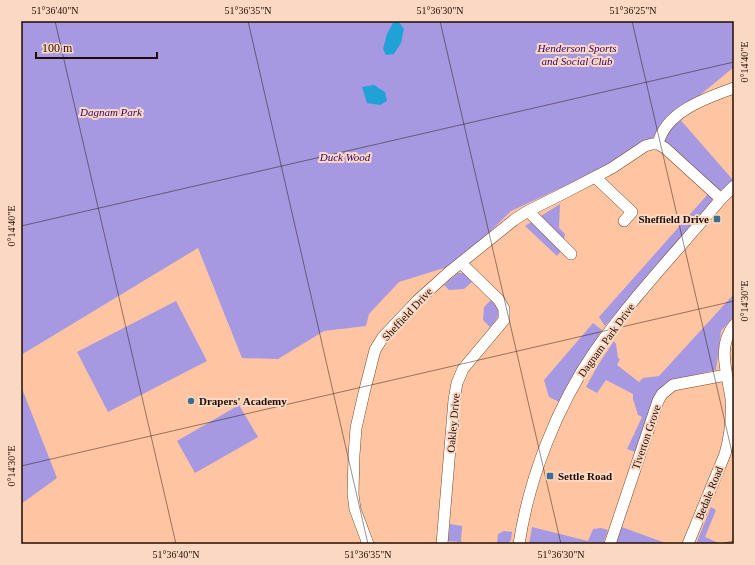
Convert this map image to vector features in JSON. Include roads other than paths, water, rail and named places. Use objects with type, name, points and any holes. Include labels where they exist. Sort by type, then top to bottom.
[{"type":"street","points":[[721,199],[665,148],[658,144],[663,131],[670,121],[705,99],[734,88]]},
{"type":"street","name":"Sheffield Drive","points":[[368,544],[355,509],[353,494],[356,428],[375,350],[383,338],[417,301],[514,220],[528,211],[626,160],[645,146],[658,144]]},
{"type":"street","points":[[594,177],[632,212],[624,221]]},
{"type":"street","name":"Dagnam Park Drive","points":[[519,544],[523,521],[531,492],[546,448],[564,405],[578,380],[595,352],[614,326],[721,199],[734,186]]},
{"type":"street","points":[[528,211],[571,254]]},
{"type":"street","name":"Oakley Drive","points":[[442,544],[454,400],[457,383],[463,369],[504,320],[504,309],[499,300],[461,263]]},
{"type":"street","name":"Bedale Road","points":[[688,544],[725,454],[728,443],[730,432],[731,399],[724,361],[727,337],[734,325]]},
{"type":"street","name":"Tiverton Grove","points":[[610,544],[662,394],[673,385],[726,375]]},
{"type":"water","points":[[399,22],[404,29],[401,43],[394,54],[386,55],[383,49],[387,34],[393,23]]},
{"type":"water","points":[[374,85],[385,92],[387,101],[380,105],[367,103],[362,87]]},
{"type":"place","name":"Sheffield Drive","points":[[717,219]]},
{"type":"place","name":"Drapers' Academy","points":[[191,401]]},
{"type":"place","name":"Settle Road","points":[[550,476]]},
{"type":"park label","name":"Henderson Sports and Social Club","points":[[577,54]]},
{"type":"park label","name":"Dagnam Park","points":[[111,112]]},
{"type":"park label","name":"Duck Wood","points":[[345,157]]}]
